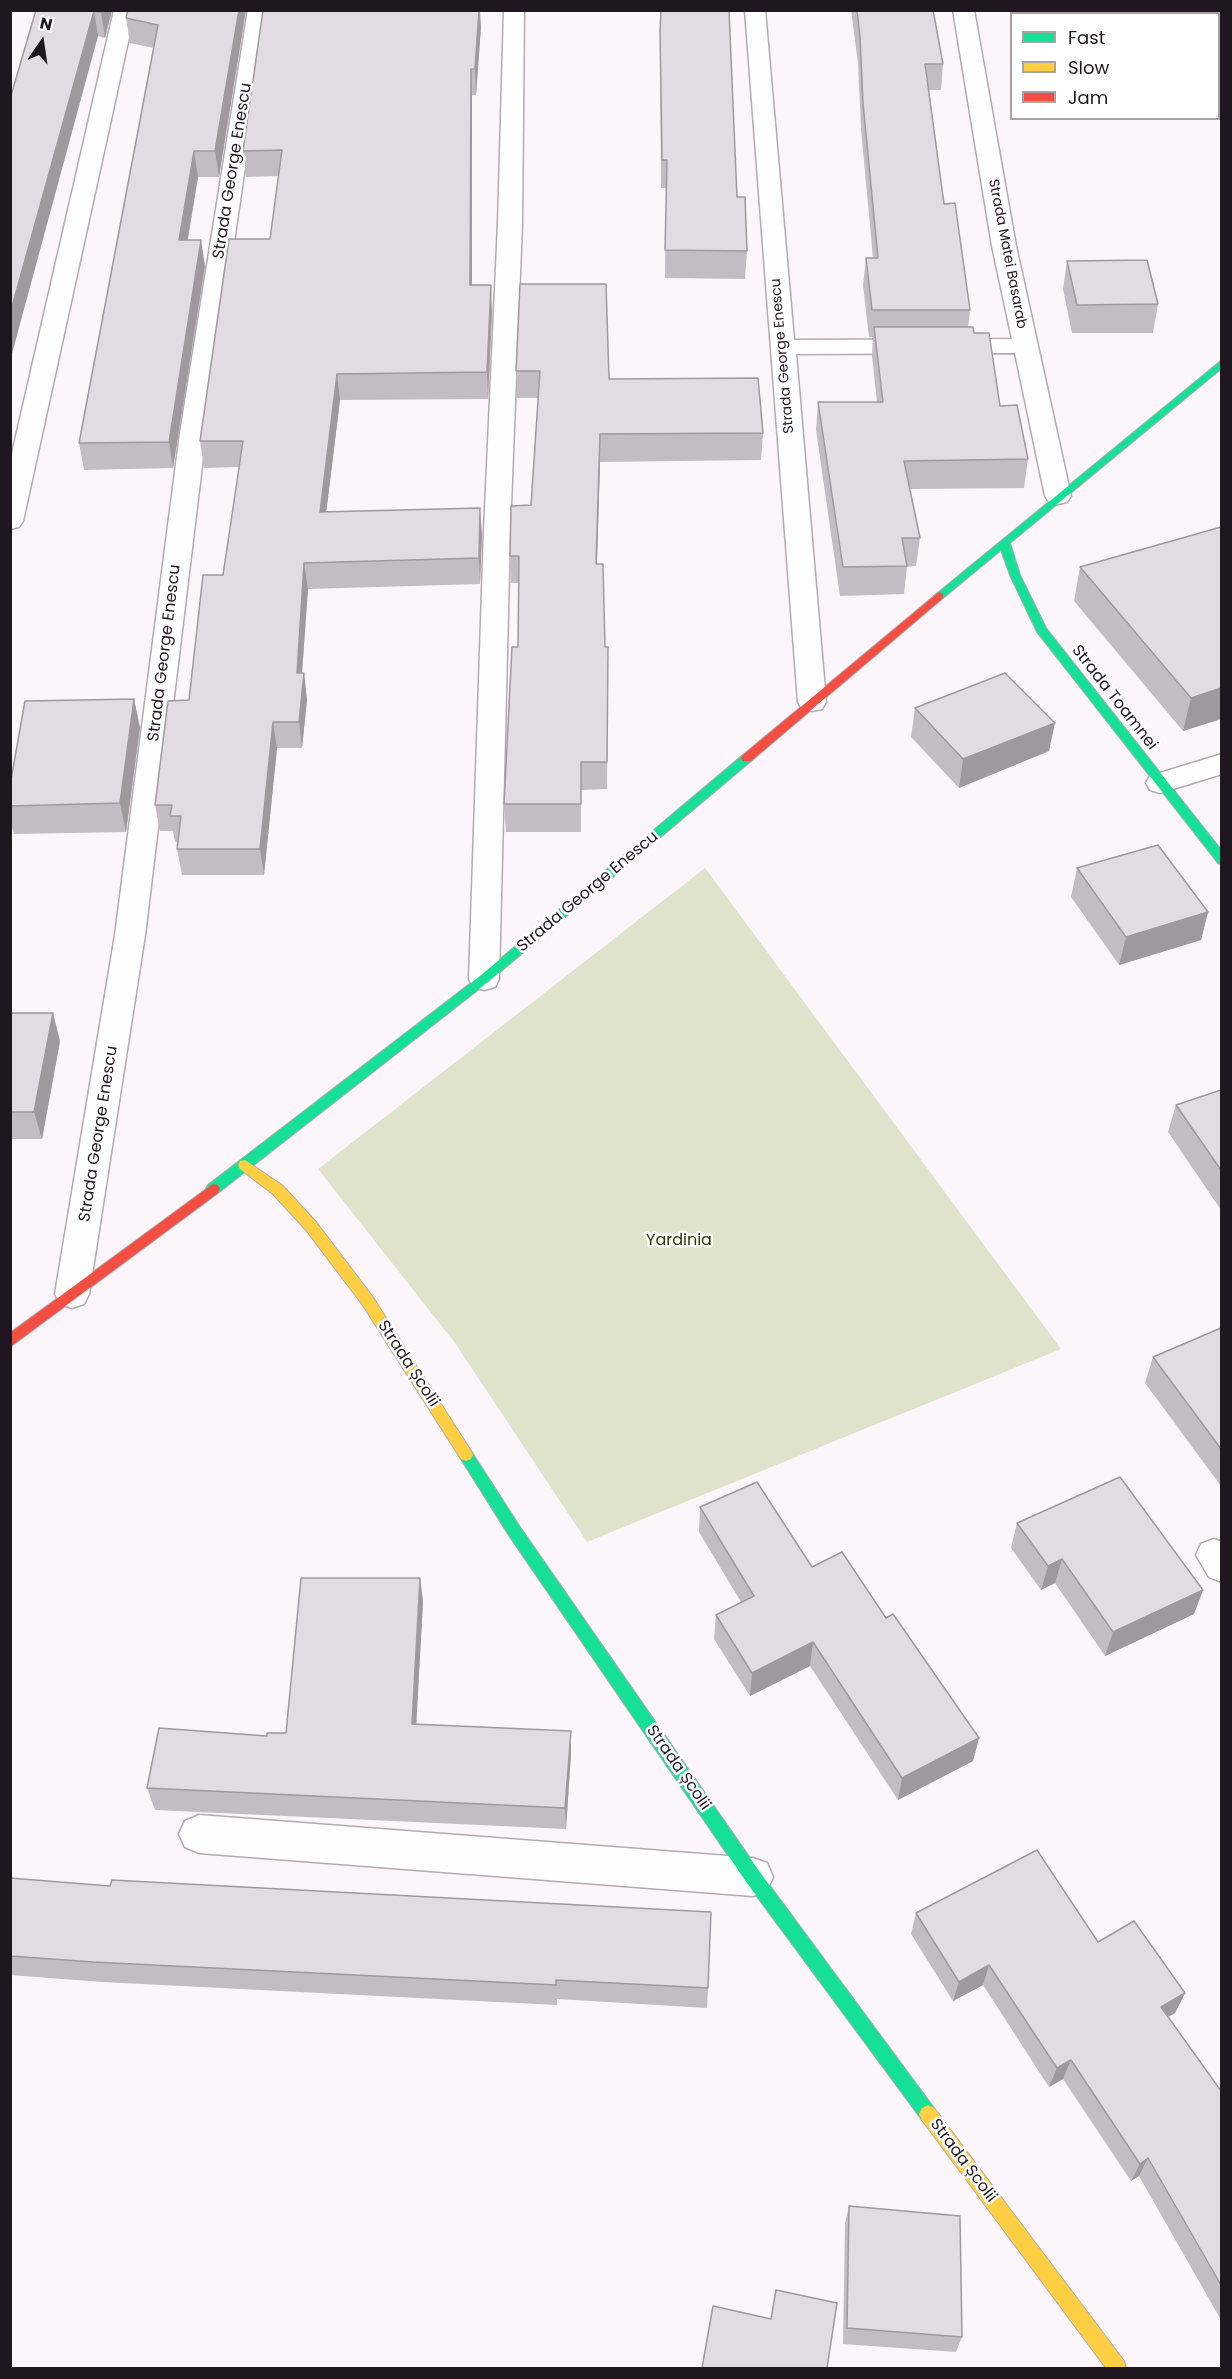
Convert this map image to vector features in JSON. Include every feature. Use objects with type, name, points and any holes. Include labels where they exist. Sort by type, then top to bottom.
[{"type":"street","points":[[10,521],[125,10]]},
{"type":"street","name":"Strada George Enescu","points":[[72,1294],[130,935],[193,433],[258,10]]},
{"type":"street","points":[[484,979],[497,531],[510,223],[514,10]]},
{"type":"street","name":"Strada George Enescu","points":[[755,10],[812,702]]},
{"type":"street","name":"Strada Matei Basarab","points":[[963,10],[1004,246],[1058,496]]},
{"type":"street","points":[[782,347],[1025,346]]},
{"type":"street","name":"Strada George Enescu","points":[[10,1341],[245,1165],[484,979],[1058,496],[1221,363]]},
{"type":"street","name":"Strada Toamnei","points":[[1004,543],[1022,592],[1041,629],[1221,860]]},
{"type":"street","points":[[1160,783],[1221,764]]},
{"type":"street","name":"Strada Școlii","points":[[245,1165],[278,1190],[304,1219],[367,1300],[515,1532],[753,1877],[1117,2368]]},
{"type":"street","points":[[199,1834],[753,1877]]},
{"type":"green space","name":"Yardinia","points":[[705,868],[1061,1349],[587,1542],[455,1343],[318,1169]]},
{"type":"building","points":[[36,10],[102,10],[101,12],[94,11],[10,314],[10,99]]},
{"type":"building","points":[[128,10],[239,10],[215,151],[194,151],[179,240],[201,240],[169,442],[79,443],[158,25],[126,18]]},
{"type":"building","points":[[263,10],[479,10],[475,69],[471,69],[470,285],[491,285],[487,372],[337,374],[320,512],[480,508],[479,558],[304,563],[297,673],[304,673],[299,722],[273,722],[260,849],[177,849],[181,816],[170,816],[172,805],[155,805],[168,701],[189,700],[203,575],[223,575],[243,441],[200,441],[229,239],[270,239],[282,150],[243,151]]},
{"type":"building","points":[[661,10],[729,10],[737,197],[745,197],[747,251],[665,250],[667,160],[662,160]]},
{"type":"building","points":[[857,10],[933,10],[943,64],[925,64],[944,204],[955,203],[970,310],[872,310],[866,258],[878,258],[863,103]]},
{"type":"building","points":[[1147,260],[1158,304],[1077,305],[1067,261]]},
{"type":"building","points":[[520,284],[606,284],[609,379],[758,378],[763,433],[600,434],[596,564],[603,564],[605,647],[608,647],[607,762],[581,762],[581,804],[504,804],[512,647],[518,647],[519,556],[510,556],[511,506],[531,505],[540,371],[516,371]]},
{"type":"building","points":[[874,327],[973,327],[974,333],[989,333],[1000,406],[1017,405],[1028,459],[904,461],[920,538],[902,538],[907,566],[843,567],[818,402],[883,402]]},
{"type":"building","points":[[1221,527],[1221,688],[1191,698],[1080,567]]},
{"type":"building","points":[[1005,673],[1055,723],[963,759],[915,708]]},
{"type":"building","points":[[134,699],[120,803],[10,806],[10,785],[25,701]]},
{"type":"building","points":[[1158,845],[1208,912],[1126,937],[1077,868]]},
{"type":"building","points":[[10,1013],[53,1013],[34,1112],[10,1112]]},
{"type":"building","points":[[1221,1090],[1221,1170],[1176,1105]]},
{"type":"building","points":[[1221,1328],[1221,1449],[1153,1357]]},
{"type":"building","points":[[1120,1477],[1203,1590],[1113,1632],[1062,1559],[1048,1566],[1017,1523]]},
{"type":"building","points":[[757,1482],[812,1567],[842,1552],[886,1618],[893,1614],[979,1738],[902,1778],[813,1642],[752,1673],[716,1615],[754,1596],[700,1507]]},
{"type":"building","points":[[301,1578],[420,1578],[412,1724],[571,1731],[565,1808],[147,1788],[159,1728],[267,1736],[267,1733],[286,1733]]},
{"type":"building","points":[[1037,1850],[1098,1942],[1134,1921],[1185,1993],[1161,2007],[1221,2091],[1221,2285],[1148,2158],[1140,2164],[1071,2060],[1057,2068],[989,1965],[959,1982],[916,1913]]},
{"type":"building","points":[[10,1878],[110,1886],[112,1880],[711,1912],[708,1988],[556,1980],[556,1985],[10,1956]]},
{"type":"building","points":[[849,2206],[960,2216],[962,2337],[847,2328]]},
{"type":"building","points":[[776,2290],[837,2303],[827,2368],[702,2368],[713,2306],[771,2319]]},
{"type":"traffic: fast","points":[[939,596],[1222,363]]},
{"type":"traffic: fast","points":[[1004,543],[1015,575],[1041,629],[1222,860]]},
{"type":"traffic: fast","points":[[213,1189],[484,979],[747,758]]},
{"type":"traffic: fast","points":[[466,1455],[515,1532],[753,1877],[928,2114]]},
{"type":"traffic: slow","points":[[245,1165],[278,1190],[311,1226],[367,1300],[466,1455]]},
{"type":"traffic: slow","points":[[928,2114],[1117,2368]]},
{"type":"traffic: jam","points":[[747,758],[939,596]]},
{"type":"traffic: jam","points":[[10,1341],[213,1189]]}]
